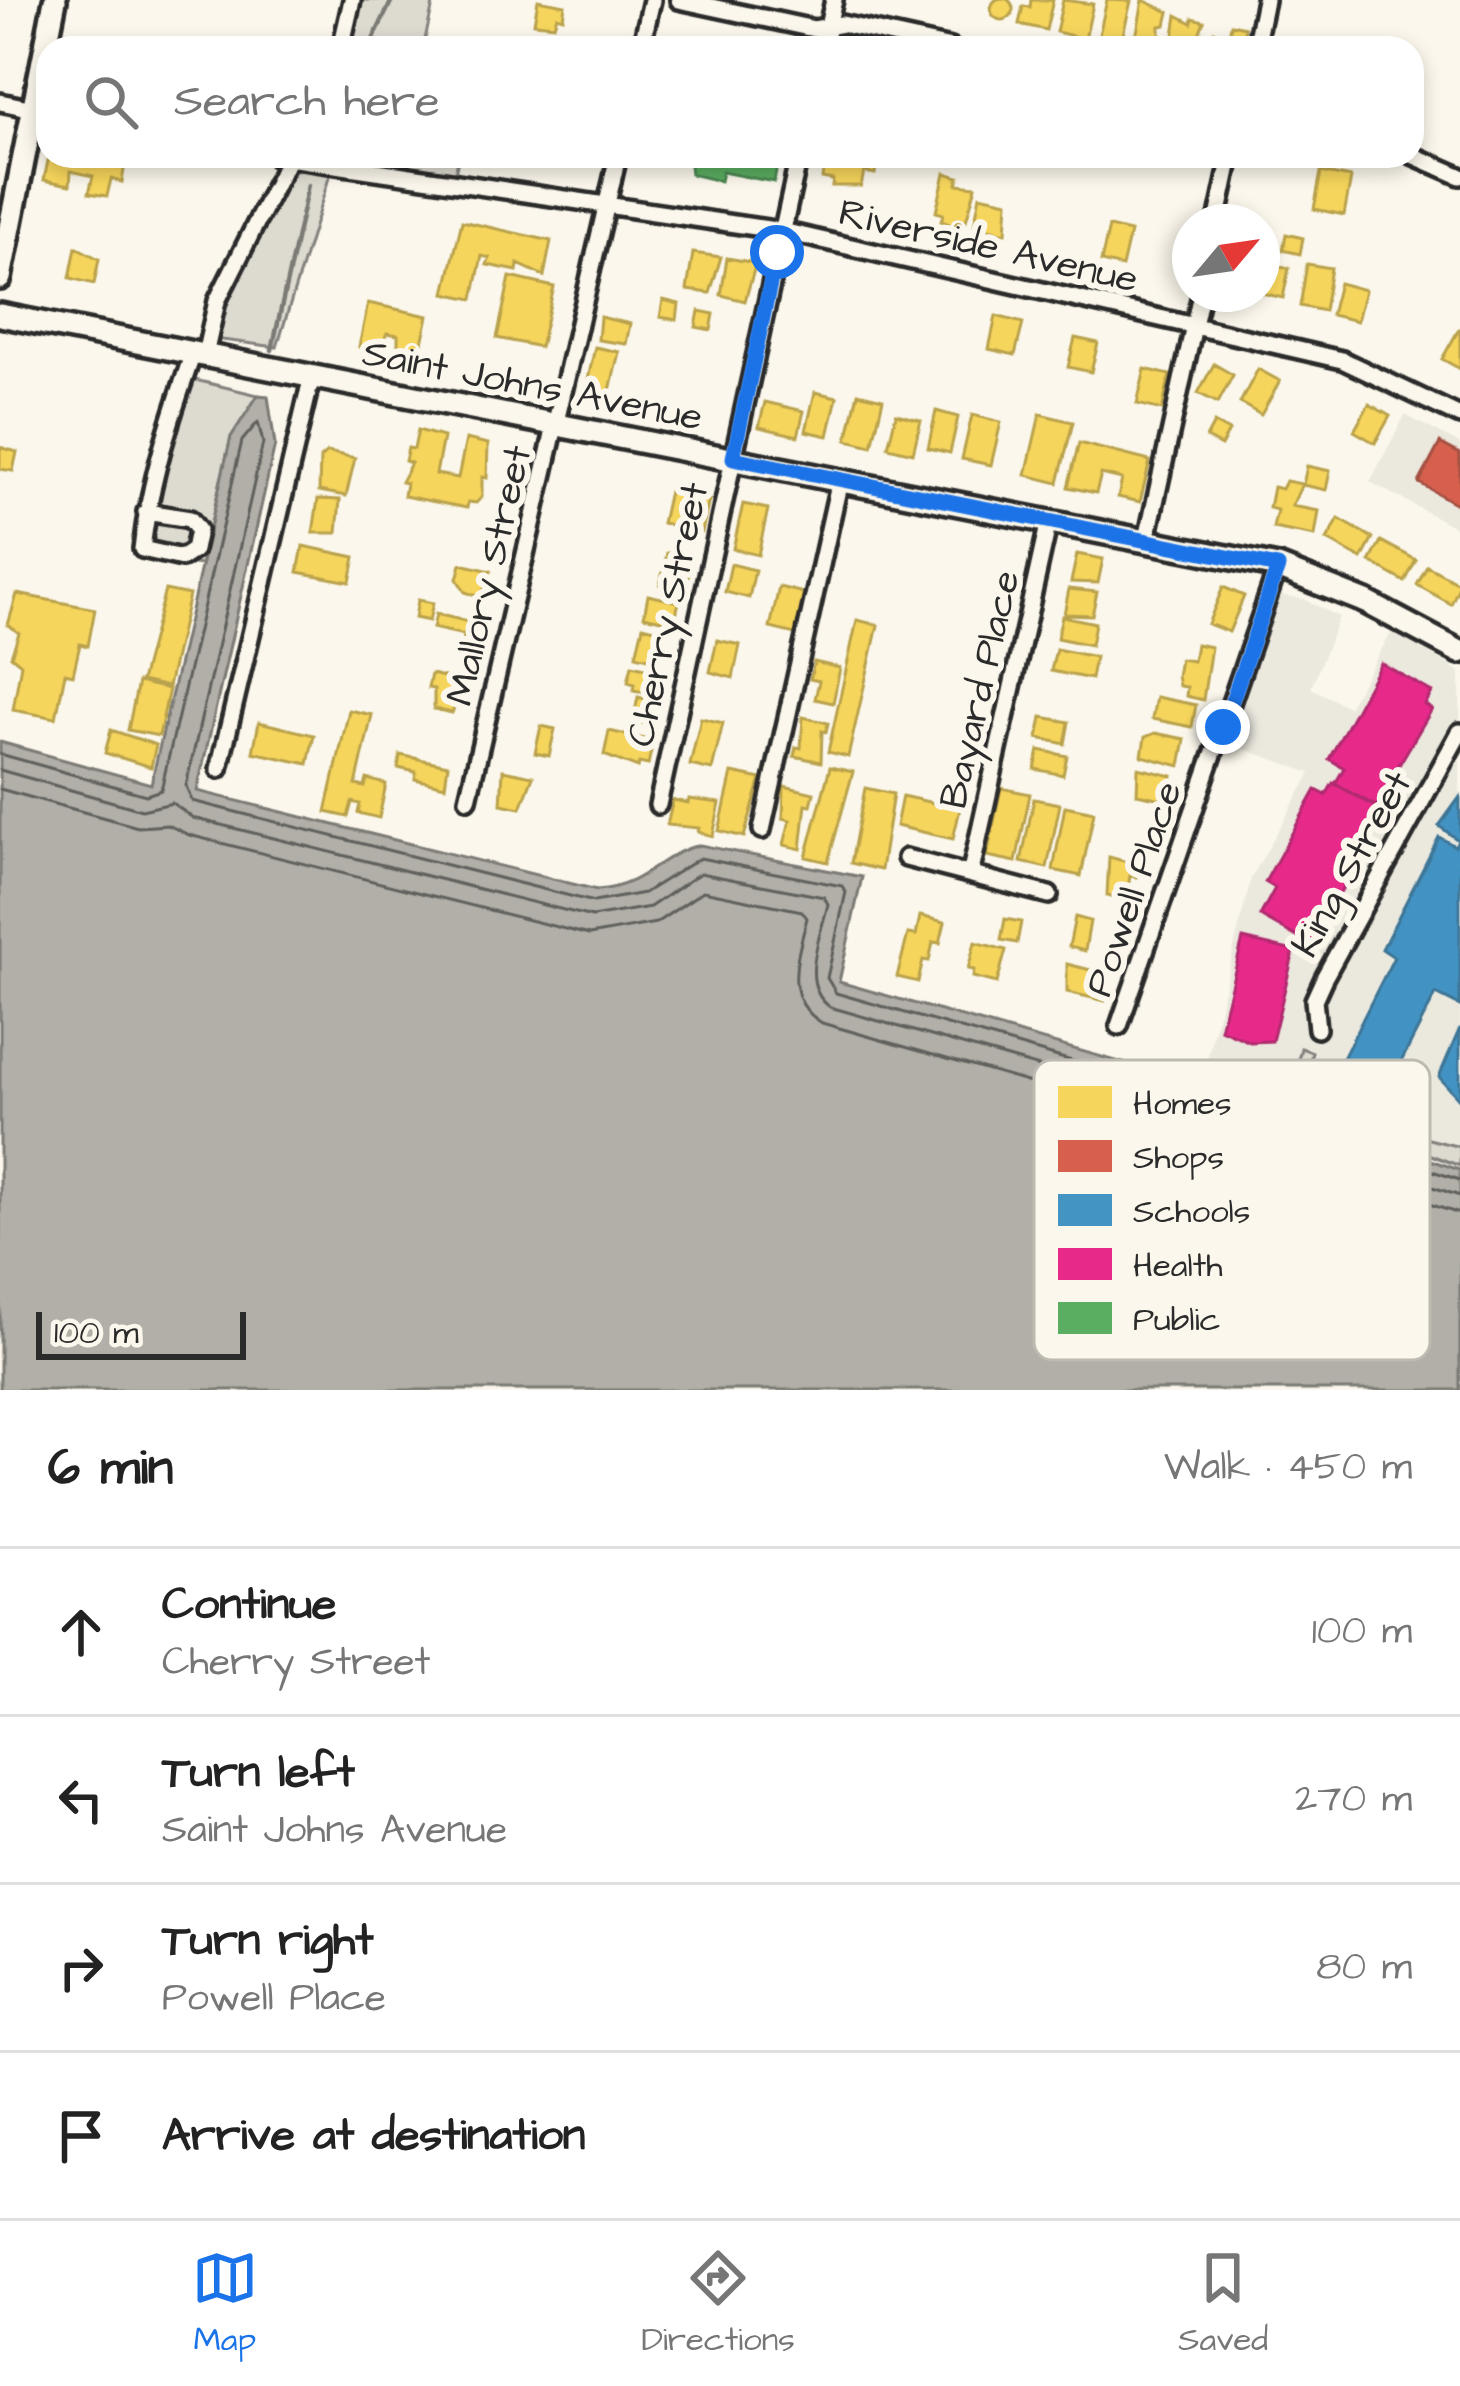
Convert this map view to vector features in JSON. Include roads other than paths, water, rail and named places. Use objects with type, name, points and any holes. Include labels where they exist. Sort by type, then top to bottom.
[{"type":"main road","points":[[50,36],[55,0]]},
{"type":"main road","points":[[0,278],[36,130]]},
{"type":"main road","name":"Saint Johns Avenue","points":[[0,315],[1278,567],[1353,596],[1460,652]]},
{"type":"street","points":[[344,36],[352,0]]},
{"type":"street","points":[[644,36],[652,0]]},
{"type":"street","points":[[679,0],[814,29],[842,24],[896,36]]},
{"type":"street","points":[[827,36],[834,0]]},
{"type":"street","points":[[1258,36],[1265,0]]},
{"type":"street","points":[[0,103],[36,109]]},
{"type":"street","points":[[1424,160],[1460,176]]},
{"type":"street","points":[[146,512],[152,476],[217,301],[279,168]]},
{"type":"street","name":"Riverside Avenue","points":[[358,168],[782,231],[1342,360],[1460,416]]},
{"type":"street","name":"Mallory Street","points":[[468,799],[615,168]]},
{"type":"street","name":"Cherry Street","points":[[658,805],[796,168]]},
{"type":"street","points":[[1221,204],[1228,168]]},
{"type":"street","points":[[1147,539],[1197,312]]},
{"type":"street","points":[[219,769],[312,376]]},
{"type":"street","points":[[762,830],[840,480]]},
{"type":"street","name":"Bayard Place","points":[[971,871],[1049,521]]},
{"type":"street","name":"Powell Place","points":[[1119,1027],[1278,567]]},
{"type":"street","name":"King Street","points":[[1317,1029],[1314,1000],[1324,978],[1460,732]]},
{"type":"street","points":[[906,858],[971,871],[1049,895]]},
{"type":"water","points":[[258,395],[268,396],[275,445],[197,791],[597,890],[628,883],[673,855],[700,845],[862,877],[839,982],[1113,1060],[1034,1060],[1034,1360],[1430,1360],[1430,1160],[1460,1170],[1460,1390],[0,1390],[0,742],[151,784],[231,437]]},
{"type":"waterway","points":[[375,36],[392,0]]},
{"type":"waterway","points":[[272,350],[308,185]]}]
